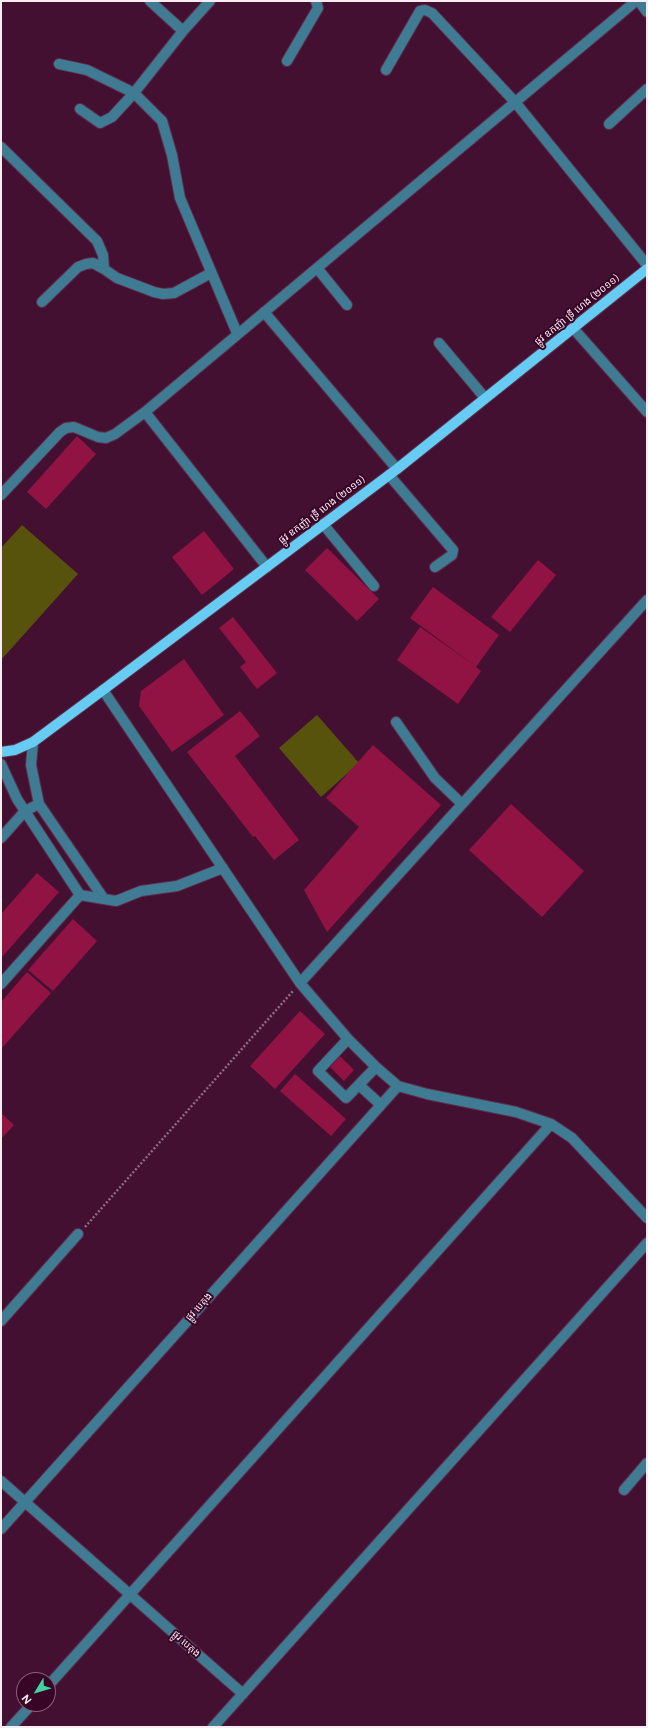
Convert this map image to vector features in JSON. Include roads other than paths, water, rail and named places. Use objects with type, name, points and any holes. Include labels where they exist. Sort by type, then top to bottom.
[{"type":"main road","name":"ផ្លូវ ឧកញ៉ា ទ្រី ហេង (២០១១)","points":[[1,752],[15,750],[33,742],[103,690],[393,472],[647,269]]},
{"type":"street","points":[[150,1],[183,30]]},
{"type":"street","points":[[80,109],[100,123],[112,117],[134,93],[183,30],[210,1]]},
{"type":"street","points":[[287,61],[318,8],[316,1]]},
{"type":"street","points":[[1,495],[60,432],[66,428],[74,427],[98,437],[106,438],[115,434],[145,412],[237,333],[637,1],[647,12]]},
{"type":"street","points":[[386,70],[420,11],[426,10],[432,13],[515,102],[647,265]]},
{"type":"street","points":[[59,64],[87,70],[134,93],[162,121],[172,155],[180,198],[237,333]]},
{"type":"street","points":[[609,124],[647,89]]},
{"type":"street","points":[[1,147],[97,241],[103,254],[104,269]]},
{"type":"street","points":[[42,302],[78,267],[86,264],[93,263],[117,278],[163,294],[174,293],[211,273]]},
{"type":"street","points":[[317,268],[347,305]]},
{"type":"street","points":[[264,312],[393,472],[452,550],[452,555],[435,567]]},
{"type":"street","points":[[573,328],[647,412]]},
{"type":"street","points":[[439,343],[485,398]]},
{"type":"street","points":[[145,412],[267,567]]},
{"type":"street","points":[[323,524],[374,586]]},
{"type":"street","points":[[300,983],[647,600]]},
{"type":"street","points":[[103,690],[300,983],[348,1039],[376,1067],[398,1086],[427,1094],[516,1112],[551,1124],[572,1138],[647,1218]]},
{"type":"street","points":[[396,722],[435,778],[462,804]]},
{"type":"street","points":[[33,742],[31,765],[39,804],[104,899]]},
{"type":"street","points":[[1,764],[17,799],[80,895],[116,901],[141,891],[177,886],[223,868]]},
{"type":"street","points":[[1,838],[25,811],[39,804]]},
{"type":"street","points":[[1,984],[80,895]]},
{"type":"street","points":[[348,1039],[318,1071],[346,1098],[376,1067]]},
{"type":"street","points":[[359,1085],[381,1105]]},
{"type":"street","name":"ផ្លូវ បេតុង","points":[[1,1529],[398,1086]]},
{"type":"street","points":[[56,1677],[551,1124]]},
{"type":"street","points":[[1,1321],[78,1234]]},
{"type":"street","points":[[213,1727],[647,1243]]},
{"type":"street","points":[[624,1490],[647,1463]]},
{"type":"street","name":"ផ្លូវ បេតុង","points":[[1,1481],[243,1694]]},
{"type":"street","points":[[11,1727],[25,1712]]}]
